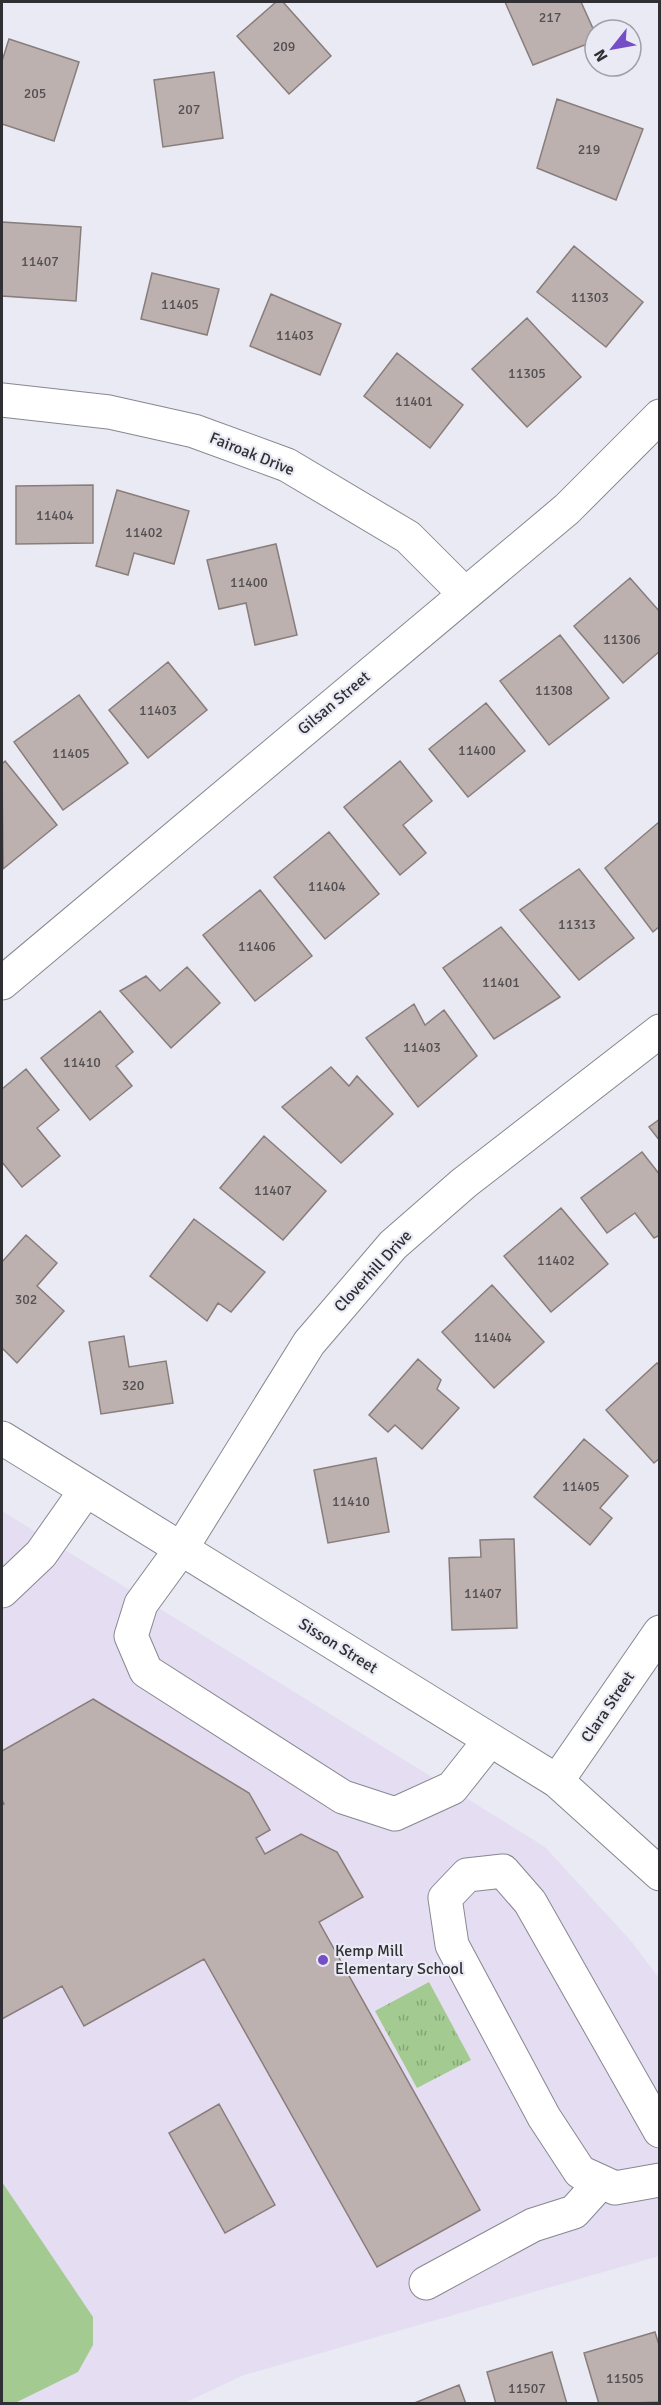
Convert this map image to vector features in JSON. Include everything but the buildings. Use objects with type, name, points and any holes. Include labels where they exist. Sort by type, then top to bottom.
[{"type":"street","name":"Fairoak Drive","points":[[2,400],[109,412],[151,421],[194,431],[287,465],[408,537],[465,594]]},
{"type":"street","name":"Gilsan Street","points":[[2,982],[567,509],[660,416]]},
{"type":"street","name":"Cloverhill Drive","points":[[490,1740],[452,1788],[395,1814],[343,1797],[146,1671],[131,1636],[141,1604],[181,1549],[309,1343],[393,1245],[464,1183],[660,1031]]},
{"type":"street","name":"Sisson Street","points":[[2,1438],[557,1781],[660,1874]]},
{"type":"street","points":[[2,1591],[41,1554],[86,1491]]},
{"type":"street","name":"Clara Street","points":[[557,1781],[660,1632]]},
{"type":"street","points":[[660,2131],[530,1902],[503,1872],[467,1875],[446,1898],[452,1945],[544,2117],[580,2172],[615,2188],[660,2180]]},
{"type":"street","points":[[426,2283],[532,2225],[574,2212],[601,2182]]},
{"type":"shaded area","name":"Kemp Mill Elementary School","points":[[2,1511],[545,1847],[631,1941],[659,1978],[659,2256],[244,2375],[184,2403],[2,2403]]},
{"type":"green space","points":[[429,1982],[471,2060],[417,2088],[375,2011]]},
{"type":"green space","points":[[2,2182],[93,2317],[93,2345],[78,2372],[15,2403],[2,2403]]},
{"type":"place","name":"Kemp Mill Elementary School","points":[[323,1960]]}]
